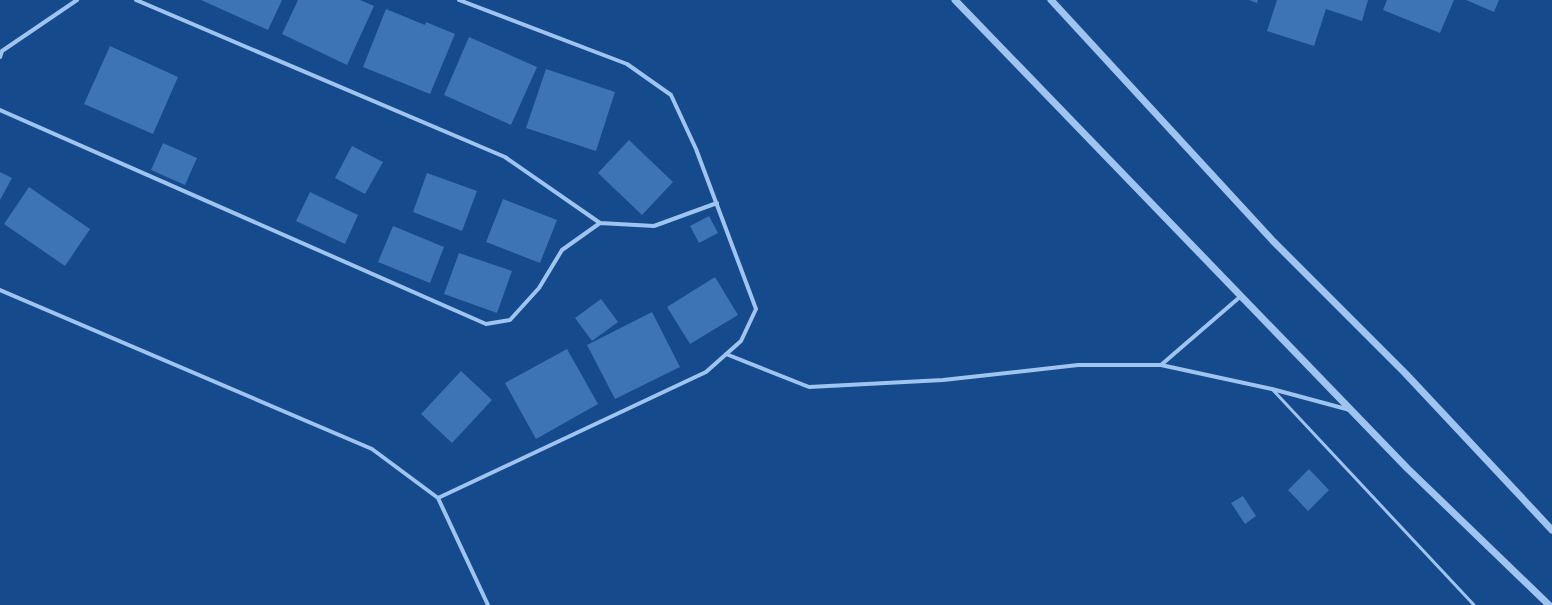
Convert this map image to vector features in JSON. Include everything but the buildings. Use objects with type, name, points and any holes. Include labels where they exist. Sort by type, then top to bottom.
[{"type":"street","points":[[0,57],[2,51],[77,0]]},
{"type":"street","points":[[136,0],[506,157],[600,223],[654,226],[717,203]]},
{"type":"street","points":[[438,498],[706,372],[741,341],[756,310],[696,149],[671,95],[627,64],[459,0]]},
{"type":"street","points":[[955,0],[1407,468],[1549,605]]},
{"type":"street","points":[[1051,0],[1273,241],[1405,373],[1552,530]]},
{"type":"street","points":[[0,110],[486,324],[510,320],[539,288],[562,250],[600,223]]},
{"type":"street","points":[[0,290],[372,450],[438,498],[488,605]]},
{"type":"street","points":[[1161,365],[1241,296]]},
{"type":"street","points":[[726,354],[809,387],[943,380],[1078,365],[1161,365],[1272,389],[1352,411]]},
{"type":"lane","points":[[1272,389],[1474,605]]}]
